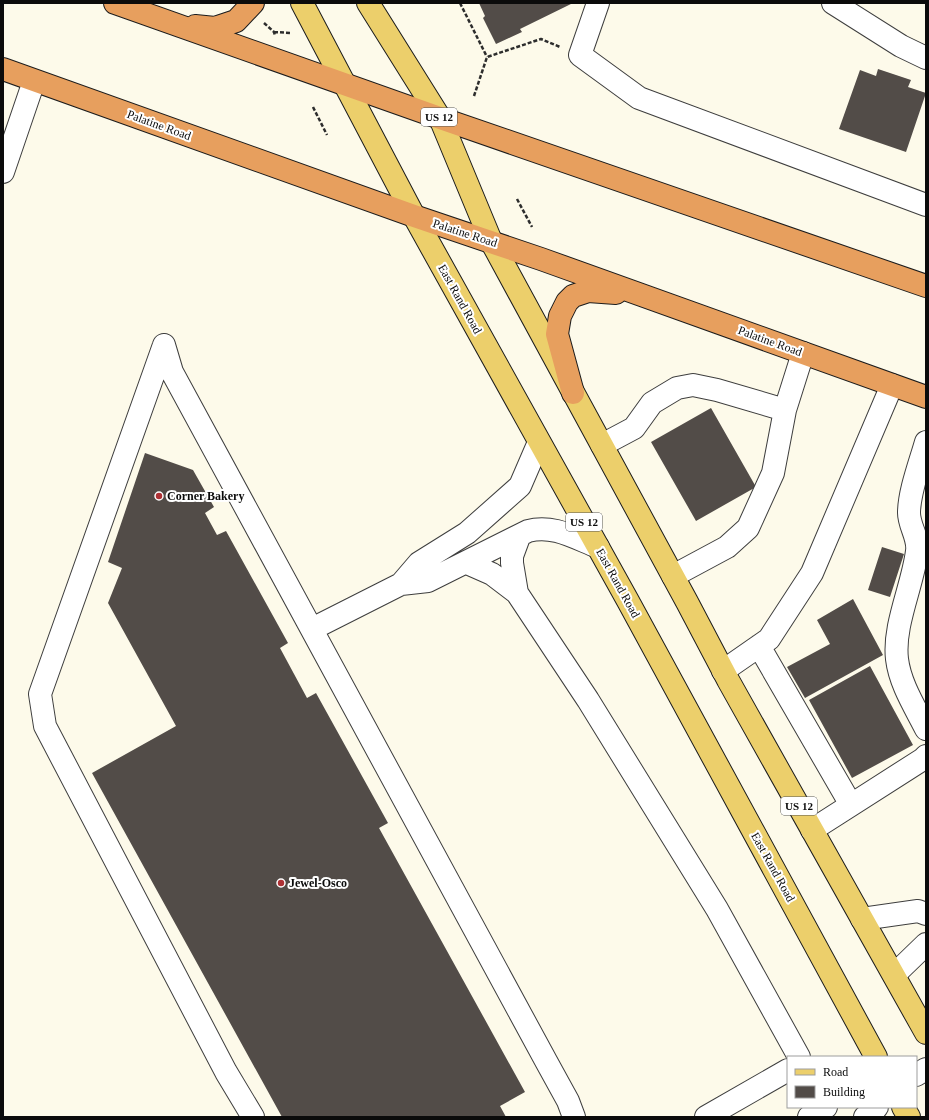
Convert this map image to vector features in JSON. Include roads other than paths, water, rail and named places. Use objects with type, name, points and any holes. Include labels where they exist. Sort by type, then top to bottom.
[{"type":"highway","points":[[115,3],[440,118],[926,286]]},
{"type":"highway","points":[[172,23],[215,28],[236,21],[253,3]]},
{"type":"highway","name":"Palatine Road","points":[[3,69],[414,216],[491,241],[926,397]]},
{"type":"highway","points":[[573,393],[557,334],[560,316],[567,302],[574,296],[588,292],[636,293]]},
{"type":"main road","name":"East Rand Road","points":[[302,3],[414,216],[598,547],[875,1056]]},
{"type":"main road","name":"US 12","points":[[368,3],[440,118],[491,241],[723,671],[926,1032]]},
{"type":"main road","points":[[904,1108],[909,1117]]},
{"type":"street","points":[[598,3],[580,55],[639,98],[926,205]]},
{"type":"street","points":[[833,3],[901,46],[926,58]]},
{"type":"street","points":[[3,172],[34,81]]},
{"type":"street","points":[[253,1117],[226,1072],[45,726],[40,694],[164,345],[172,372],[564,1094],[574,1117]]},
{"type":"street","points":[[673,576],[727,547],[748,528],[773,473],[785,410],[803,353]]},
{"type":"street","points":[[602,445],[634,428],[652,403],[677,388],[693,385],[717,390],[785,410]]},
{"type":"street","points":[[723,671],[768,639],[812,573],[892,385]]},
{"type":"street","points":[[401,584],[419,563],[467,533],[520,486],[539,442]]},
{"type":"street","points":[[926,442],[910,501],[909,515],[916,536],[918,550],[899,631],[897,658],[902,678],[926,729]]},
{"type":"street","points":[[312,629],[401,584],[428,581],[519,537],[528,531],[548,528],[598,547]]},
{"type":"street","points":[[517,593],[512,556],[519,537]]},
{"type":"street","points":[[467,563],[492,574],[517,593],[588,700],[717,909],[798,1056]]},
{"type":"street","points":[[759,646],[851,805]]},
{"type":"street","points":[[812,830],[924,759],[926,756]]},
{"type":"street","points":[[862,919],[918,911],[926,914]]},
{"type":"street","points":[[894,975],[926,944]]},
{"type":"street","points":[[917,1074],[926,1070]]},
{"type":"street","points":[[706,1117],[787,1071]]},
{"type":"street","points":[[809,1117],[824,1108]]},
{"type":"street","points":[[865,1117],[877,1108]]},
{"type":"place","name":"Corner Bakery","points":[[159,496]]},
{"type":"place","name":"Jewel-Osco","points":[[281,883]]}]
